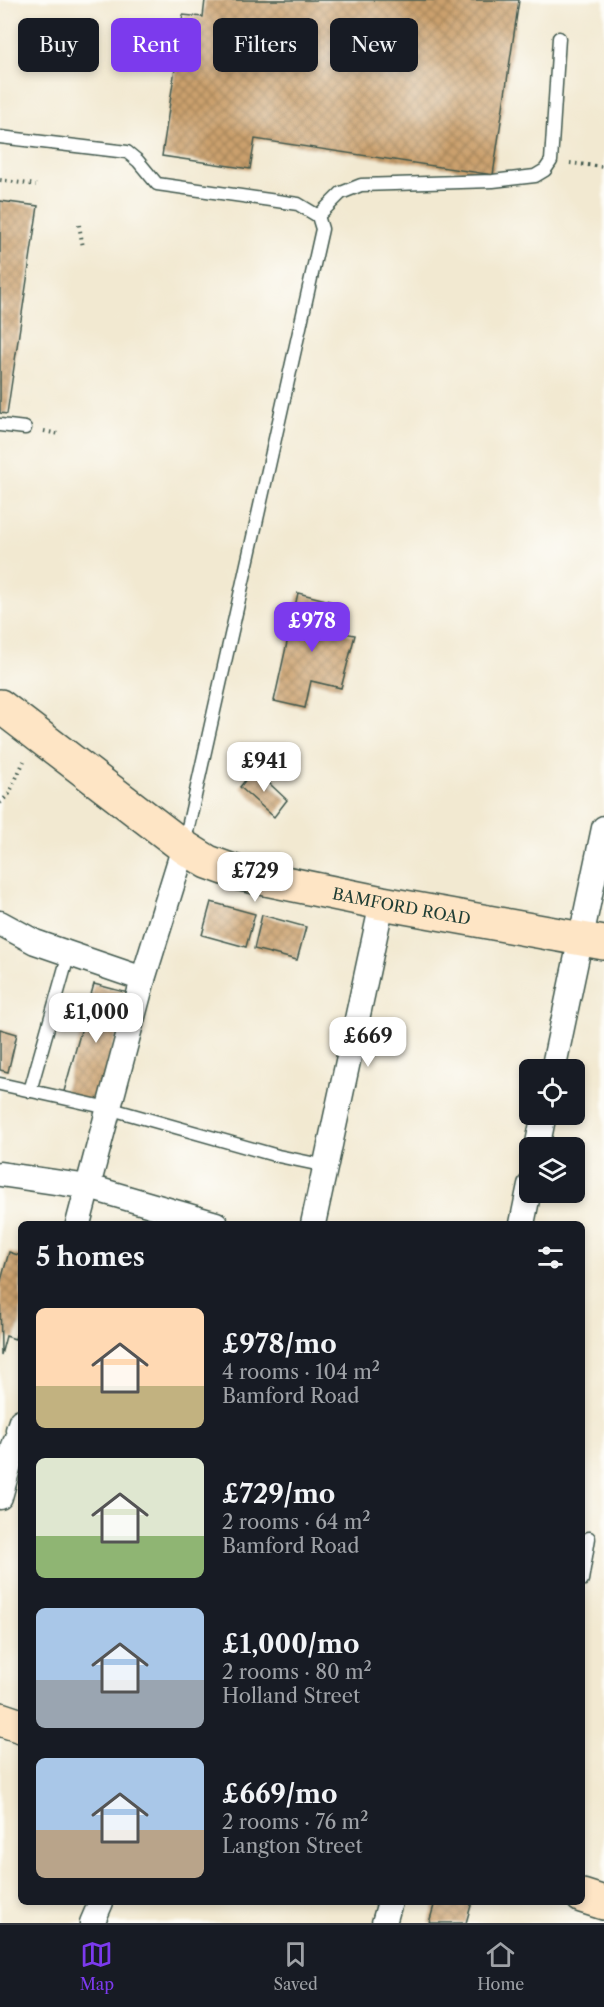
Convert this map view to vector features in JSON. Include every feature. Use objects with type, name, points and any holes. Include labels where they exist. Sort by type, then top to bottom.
[{"type":"street","name":"BAMFORD ROAD","points":[[0,706],[184,848],[208,862],[241,874],[382,903],[592,941]]},
{"type":"street","points":[[556,1059],[592,941],[604,828]]},
{"type":"street","points":[[79,1221],[143,979],[184,848]]},
{"type":"street","points":[[314,1221],[382,903]]},
{"type":"street","points":[[0,923],[35,942],[143,979]]},
{"type":"street","points":[[0,1173],[89,1187],[206,1221]]},
{"type":"street","points":[[523,1221],[526,1203]]},
{"type":"street","points":[[0,1497],[18,1431]]},
{"type":"street","points":[[0,1719],[18,1724]]},
{"type":"street","points":[[585,1897],[604,1903]]},
{"type":"street","points":[[92,1923],[100,1905]]},
{"type":"street","points":[[384,1923],[389,1905]]},
{"type":"lane","points":[[318,216],[341,193],[361,185],[493,181],[535,176],[545,170],[551,161],[559,38]]},
{"type":"lane","points":[[0,137],[127,152],[138,161],[157,184],[298,204],[318,216],[322,229],[184,848]]},
{"type":"lane","points":[[0,425],[25,428]]},
{"type":"lane","points":[[30,1090],[69,953]]},
{"type":"lane","points":[[0,1084],[108,1108],[278,1156],[326,1166]]},
{"type":"lane","points":[[585,1562],[589,1538]]},
{"type":"path","points":[[551,161],[604,167]]},
{"type":"path","points":[[0,180],[36,185]]},
{"type":"path","points":[[79,225],[83,247]]},
{"type":"path","points":[[0,803],[9,794],[36,736]]},
{"type":"building","points":[[205,0],[519,0],[493,175],[255,139],[250,169],[162,156],[175,72],[201,72],[201,18],[183,18],[183,15],[203,17]]},
{"type":"building","points":[[0,201],[38,206],[7,414],[0,413]]},
{"type":"building","points":[[298,593],[330,601],[323,629],[355,635],[341,688],[311,681],[305,708],[274,701]]},
{"type":"building","points":[[254,769],[287,800],[274,817],[240,787]]},
{"type":"building","points":[[211,902],[255,914],[246,947],[202,935]]},
{"type":"building","points":[[262,915],[306,927],[297,960],[254,949]]},
{"type":"building","points":[[94,984],[128,993],[98,1104],[63,1095]]},
{"type":"building","points":[[0,1029],[17,1034],[8,1072],[0,1070]]},
{"type":"building","points":[[9,1252],[18,1255],[18,1330],[15,1339],[6,1336],[1,1355],[0,1284]]},
{"type":"building","points":[[434,1905],[471,1905],[466,1923],[429,1923]]}]
